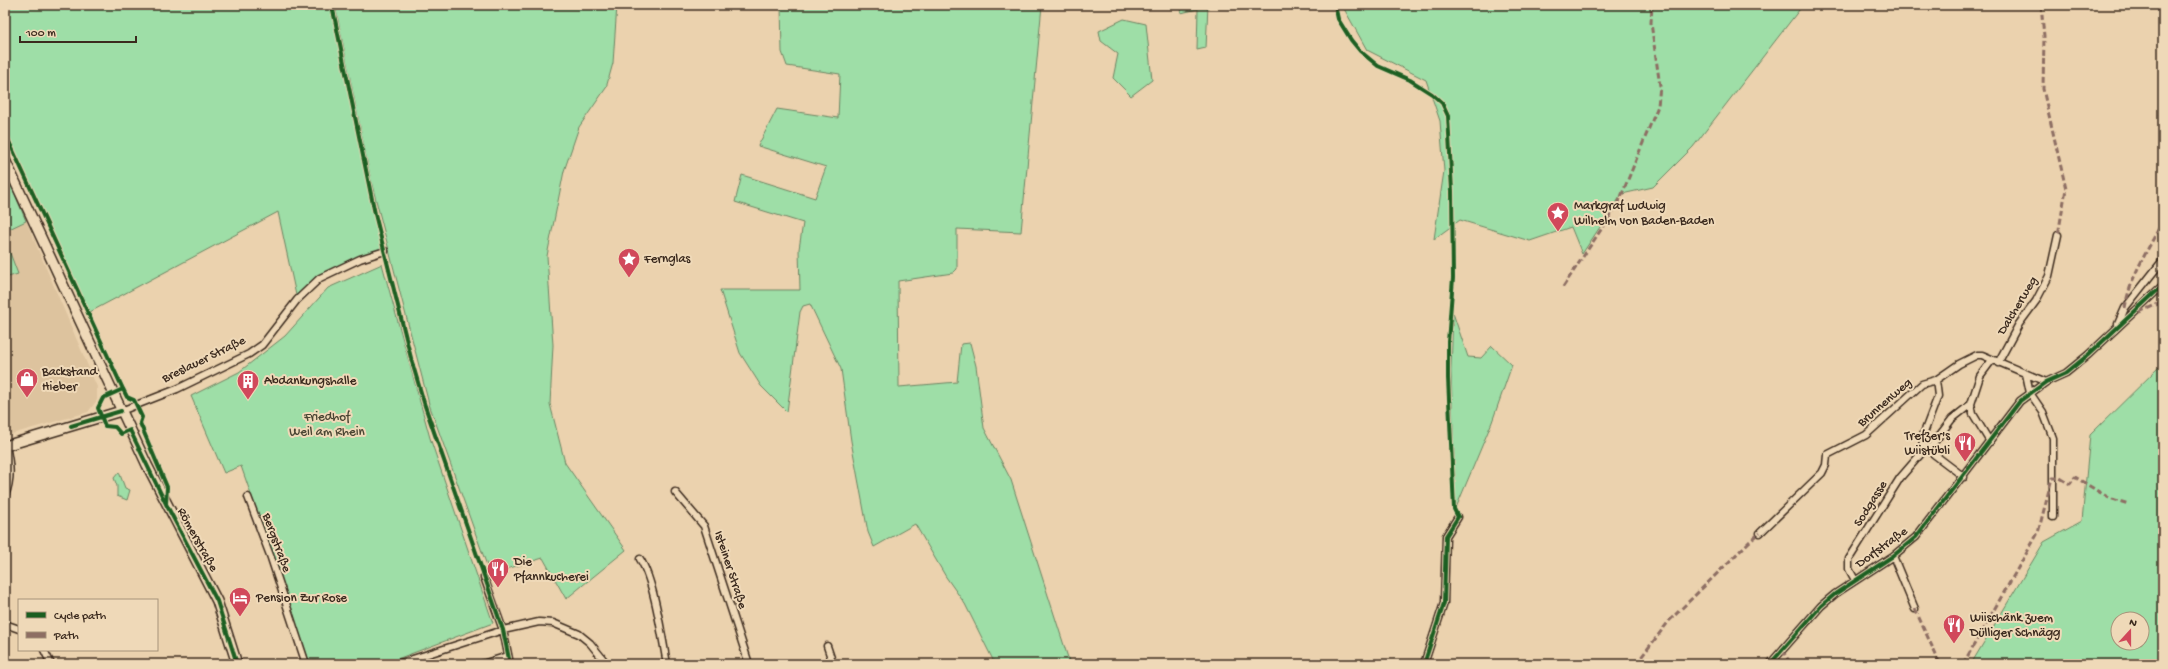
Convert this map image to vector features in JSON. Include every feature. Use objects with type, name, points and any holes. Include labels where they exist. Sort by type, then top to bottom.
[{"type":"street","name":"Römerstraße","points":[[5,160],[121,411],[166,504],[217,601],[237,664]]},
{"type":"street","name":"Dalcherweg","points":[[1995,362],[2019,324],[2036,301],[2049,276],[2058,234]]},
{"type":"street","name":"Breslauer Straße","points":[[5,446],[121,411],[184,386],[249,354],[262,345],[297,300],[320,278],[360,259],[385,251]]},
{"type":"street","points":[[2118,326],[2125,308],[2163,260]]},
{"type":"street","name":"Dorfstraße","points":[[1770,664],[1821,606],[1855,580],[1893,556],[1916,536],[1964,477],[2011,412],[2030,393],[2046,382],[2066,373],[2088,355],[2163,285]]},
{"type":"street","name":"Brunnenweg","points":[[1760,533],[1822,473],[1826,466],[1827,455],[1866,435],[1922,384],[1936,380],[1959,364],[1977,355],[1982,355],[1995,362],[2046,382]]},
{"type":"street","points":[[1990,442],[1973,414],[1971,404],[1980,376],[1995,362]]},
{"type":"street","points":[[2026,374],[2030,393],[2043,412],[2053,438],[2053,517]]},
{"type":"street","points":[[1936,380],[1938,396],[1922,438],[1923,444],[1964,477]]},
{"type":"street","name":"Sodgasse","points":[[1855,580],[1849,569],[1849,559],[1900,478],[1928,449],[1952,419],[1971,404]]},
{"type":"street","points":[[5,446],[11,469],[5,496]]},
{"type":"street","name":"Isteiner Straße","points":[[675,492],[704,526],[749,664]]},
{"type":"street","name":"Bergstraße","points":[[248,497],[271,558],[306,664]]},
{"type":"street","points":[[1424,664],[1444,603],[1446,536],[1458,517]]},
{"type":"street","points":[[1893,556],[1915,609]]},
{"type":"street","points":[[640,559],[645,567],[667,664]]},
{"type":"street","points":[[484,577],[502,630],[510,664]]},
{"type":"street","points":[[396,664],[502,630],[539,622],[554,623],[566,627],[586,639],[607,664]]},
{"type":"street","points":[[5,624],[18,630]]},
{"type":"street","points":[[827,646],[833,664]]},
{"type":"street","points":[[44,651],[51,664]]},
{"type":"street","points":[[482,664],[508,656]]},
{"type":"shaded area","points":[[26,221],[97,387],[97,400],[88,412],[5,436],[5,278],[18,274],[5,240],[5,231]]},
{"type":"green space","points":[[5,5],[332,5],[368,182],[385,251],[330,272],[297,300],[278,212],[88,313],[5,133]]},
{"type":"green space","points":[[335,5],[617,5],[613,63],[606,88],[579,127],[564,171],[547,256],[553,345],[550,404],[565,463],[626,550],[566,599],[543,558],[490,574],[429,404],[371,181]]},
{"type":"green space","points":[[781,5],[1042,5],[1021,232],[957,229],[957,269],[953,273],[898,281],[899,387],[957,382],[961,344],[970,343],[976,366],[984,428],[1011,480],[1070,664],[995,664],[965,604],[946,577],[915,524],[874,547],[868,532],[851,441],[841,369],[810,304],[803,306],[800,312],[787,412],[761,386],[740,353],[720,290],[800,290],[799,249],[803,223],[735,202],[742,175],[815,198],[826,167],[758,146],[777,109],[838,118],[840,74],[787,66],[782,52]]},
{"type":"green space","points":[[1182,5],[1208,5],[1206,48],[1197,50],[1198,9],[1181,13]]},
{"type":"green space","points":[[1342,5],[1803,5],[1693,147],[1653,187],[1622,194],[1582,254],[1571,227],[1530,241],[1460,220],[1434,239],[1444,171],[1440,121],[1426,80],[1367,50]]},
{"type":"green space","points":[[1124,19],[1146,24],[1152,80],[1131,96],[1113,78],[1118,54],[1101,41],[1099,31]]},
{"type":"green space","points":[[5,170],[26,221],[5,231]]},
{"type":"green space","points":[[5,240],[18,274],[5,278]]},
{"type":"green space","name":"Friedhof Weil am Rhein","points":[[382,264],[430,438],[493,623],[389,662],[378,664],[310,664],[241,466],[224,473],[191,396],[239,372],[285,336],[328,288]]},
{"type":"green space","points":[[1453,313],[1468,357],[1481,358],[1492,346],[1512,365],[1492,422],[1456,508],[1451,371]]},
{"type":"green space","points":[[2163,363],[2163,664],[1971,664],[2044,542],[2082,521],[2090,435]]},
{"type":"green space","points":[[119,472],[125,488],[130,490],[127,500],[117,496],[117,486],[114,478]]},
{"type":"marked path","points":[[1563,287],[1618,204],[1658,106],[1660,86],[1651,23],[1652,5]]},
{"type":"marked path","points":[[2041,5],[2044,36],[2043,89],[2066,189],[2058,235]]},
{"type":"marked path","points":[[2125,308],[2131,285],[2163,220]]},
{"type":"marked path","points":[[2139,312],[2163,302]]},
{"type":"marked path","points":[[1963,664],[2038,533],[2052,478],[2060,478],[2070,484],[2075,477],[2109,498],[2129,504]]},
{"type":"marked path","points":[[1636,664],[1669,621],[1760,533]]},
{"type":"marked path","points":[[1915,609],[1940,664]]},
{"type":"marked path","points":[[1782,650],[1791,664]]},
{"type":"cycle path","points":[[332,5],[375,214],[412,362],[425,406],[503,630],[510,664]]},
{"type":"cycle path","points":[[1335,5],[1338,19],[1360,51],[1378,66],[1410,80],[1432,94],[1442,103],[1448,116],[1452,191],[1453,278],[1448,342],[1448,378],[1454,509],[1458,517],[1446,536],[1444,603],[1424,664]]},
{"type":"cycle path","points":[[5,133],[123,389],[127,397],[134,400],[142,417],[140,423],[167,487],[166,504]]},
{"type":"cycle path","points":[[1770,664],[1821,606],[1835,594],[1893,556],[1916,537],[2020,401],[2046,382],[2066,373],[2088,355],[2163,285]]},
{"type":"cycle path","points":[[123,389],[103,398],[98,408],[105,426],[115,427],[121,434],[130,430],[166,504],[217,601],[237,664]]},
{"type":"cycle path","points":[[71,426],[121,411]]},
{"type":"place","name":"Markgraf Ludwig Wilhelm von Baden-Baden","points":[[1558,232]]},
{"type":"place","name":"Fernglas","points":[[629,278]]},
{"type":"place","name":"Backstand Hieber","points":[[27,398]]},
{"type":"place","name":"Abdankungshalle","points":[[248,400]]},
{"type":"place","name":"Trefzer's Wiistübli","points":[[1965,462]]},
{"type":"place","name":"Die Pfannkucherei","points":[[498,588]]},
{"type":"place","name":"Pension Zur Rose","points":[[240,618]]},
{"type":"place","name":"Wiischänk zuem Dülliger Schnägg","points":[[1954,644]]}]
